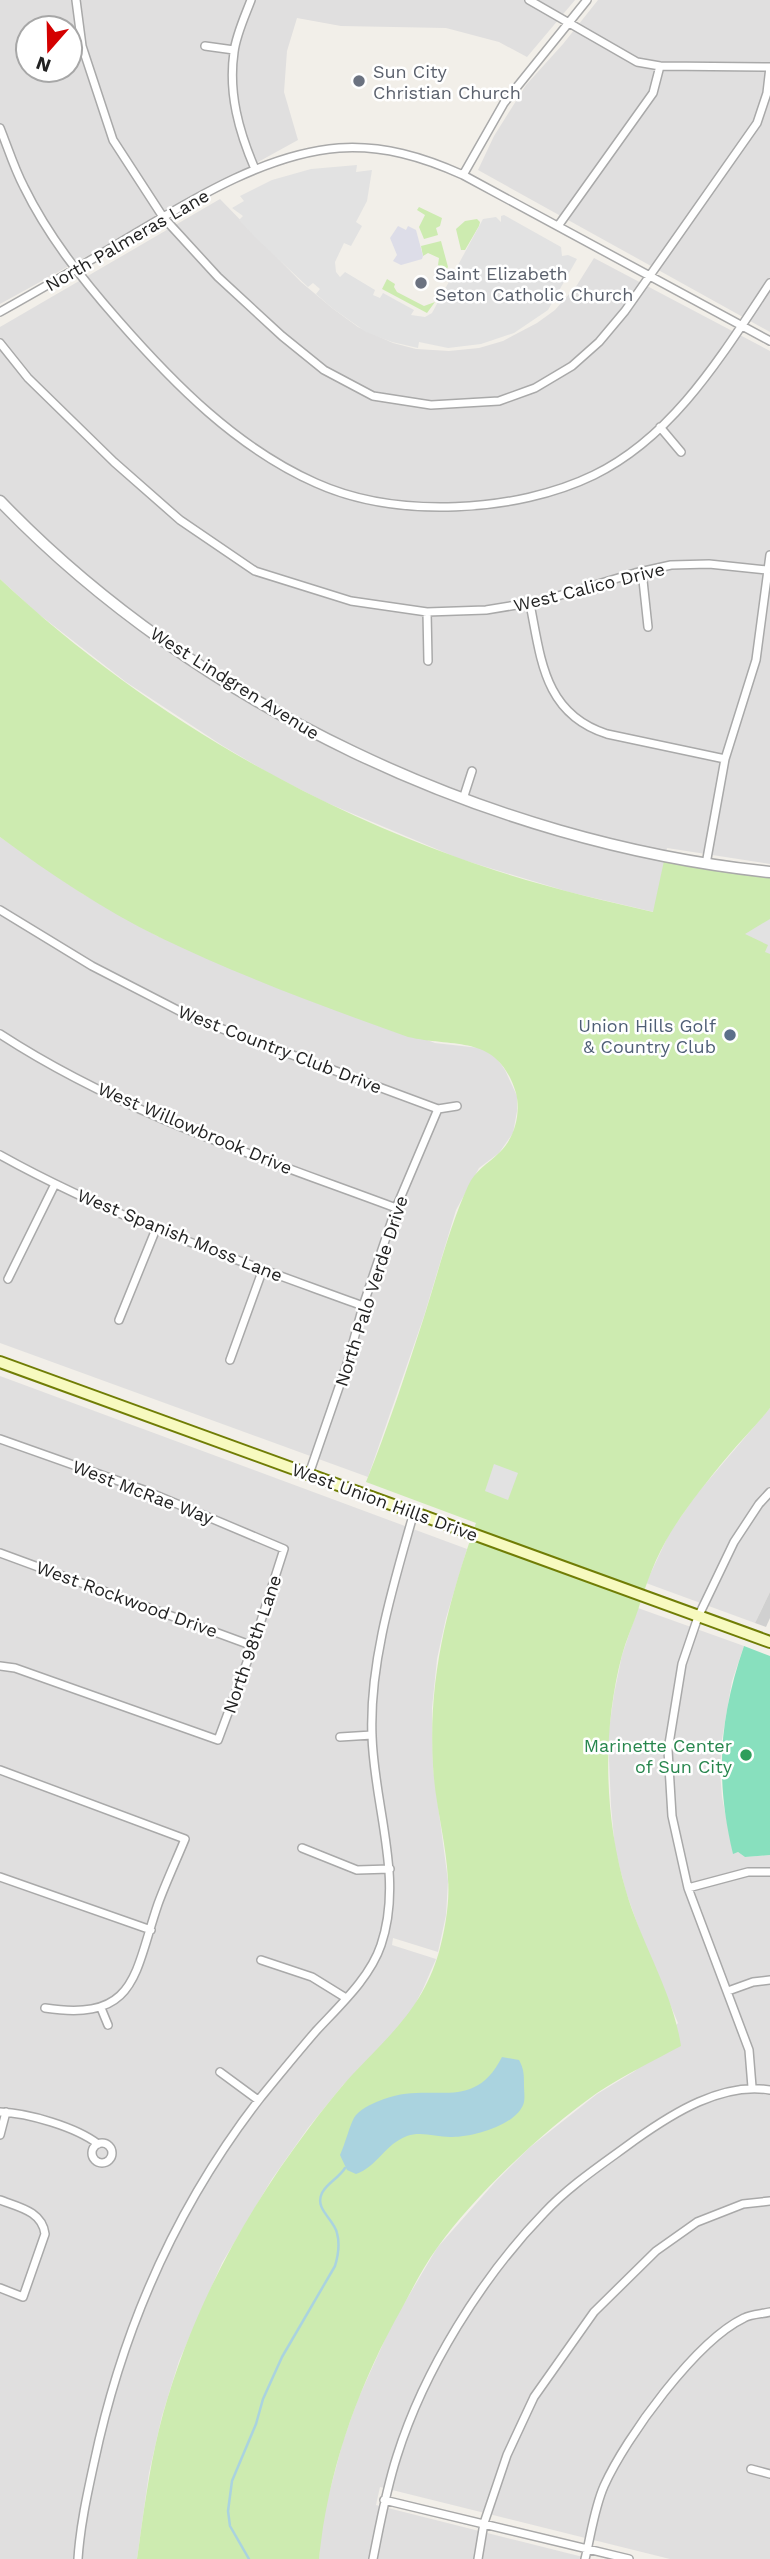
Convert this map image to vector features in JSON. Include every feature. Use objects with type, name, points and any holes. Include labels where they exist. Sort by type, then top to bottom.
[{"type":"main road","name":"West Union Hills Drive","points":[[0,1362],[770,1642]]},
{"type":"street","points":[[76,0],[82,46],[114,140],[163,217],[218,277],[282,336],[324,370],[373,396],[431,405],[499,401],[535,388],[572,366],[599,342],[757,123],[767,93],[770,67],[660,66],[637,62],[529,0]]},
{"type":"street","points":[[251,0],[234,50],[232,79],[237,122],[255,169]]},
{"type":"street","points":[[463,175],[504,103],[587,0]]},
{"type":"street","points":[[205,46],[234,50]]},
{"type":"street","points":[[558,226],[653,93],[660,66]]},
{"type":"street","points":[[0,128],[24,188],[74,270],[179,387],[264,456],[318,484],[374,501],[479,507],[527,499],[594,475],[641,444],[684,405],[770,283]]},
{"type":"street","name":"North Palmeras Lane","points":[[0,312],[163,217],[255,169],[292,156],[359,148],[402,152],[433,161],[463,175],[770,341]]},
{"type":"street","name":"West Calico Drive","points":[[0,343],[28,378],[133,479],[180,520],[255,570],[351,601],[428,612],[486,610],[530,604],[671,565],[700,564],[767,570]]},
{"type":"street","points":[[660,427],[681,452]]},
{"type":"street","name":"West Lindgren Avenue","points":[[0,501],[82,578],[163,640],[269,708],[343,748],[463,799],[585,838],[706,864],[770,872]]},
{"type":"street","points":[[706,864],[725,759],[756,660],[770,555]]},
{"type":"street","points":[[642,571],[648,627]]},
{"type":"street","points":[[530,604],[541,664],[547,681],[556,697],[574,717],[590,728],[607,734],[725,759]]},
{"type":"street","points":[[428,612],[428,661]]},
{"type":"street","points":[[463,799],[472,771]]},
{"type":"street","name":"West Country Club Drive","points":[[0,910],[92,966],[193,1018],[438,1109],[457,1107]]},
{"type":"street","name":"West Willowbrook Drive","points":[[0,1034],[32,1055],[216,1141],[396,1208]]},
{"type":"street","name":"North Palo Verde Drive","points":[[309,1474],[396,1208],[438,1109]]},
{"type":"street","name":"West Spanish Moss Lane","points":[[0,1155],[55,1184],[156,1229],[363,1306]]},
{"type":"street","points":[[8,1279],[55,1184]]},
{"type":"street","points":[[119,1320],[156,1229]]},
{"type":"street","points":[[229,1360],[263,1269]]},
{"type":"street","name":"West McRae Way","points":[[0,1439],[144,1490],[284,1549]]},
{"type":"street","points":[[752,2087],[749,2050],[688,1888],[672,1816],[668,1750],[682,1664],[698,1616],[734,1542],[770,1492]]},
{"type":"street","points":[[78,2559],[88,2489],[105,2410],[143,2298],[166,2246],[212,2167],[258,2100],[346,1998],[380,1949],[390,1916],[390,1869],[378,1802],[372,1735],[377,1665],[386,1613],[414,1512]]},
{"type":"street","name":"North 98th Lane","points":[[0,1666],[15,1668],[218,1740],[253,1646],[284,1549]]},
{"type":"street","name":"West Rockwood Drive","points":[[0,1553],[253,1646]]},
{"type":"street","points":[[340,1737],[372,1735]]},
{"type":"street","points":[[0,1770],[185,1839],[129,1987],[101,2008],[74,2012],[45,2008]]},
{"type":"street","points":[[302,1848],[357,1870],[390,1869]]},
{"type":"street","points":[[688,1888],[748,1872],[770,1871]]},
{"type":"street","points":[[0,1877],[151,1930]]},
{"type":"street","points":[[261,1960],[312,1977],[346,1998]]},
{"type":"street","points":[[728,1991],[753,1982],[770,1980]]},
{"type":"street","points":[[101,2008],[108,2025]]},
{"type":"street","points":[[220,2072],[258,2100]]},
{"type":"street","points":[[373,2559],[384,2500],[397,2454],[424,2389],[461,2319],[544,2212],[598,2167],[656,2125],[701,2100],[752,2087],[770,2090]]},
{"type":"street","points":[[0,2135],[3,2112],[56,2125],[90,2138],[98,2144]]},
{"type":"street","points":[[0,2200],[29,2211],[44,2225],[44,2241],[23,2297],[0,2288]]},
{"type":"street","points":[[478,2559],[484,2523],[507,2455],[534,2397],[594,2312],[656,2252],[697,2222],[743,2204],[770,2201]]},
{"type":"street","points":[[586,2559],[604,2486],[667,2387],[718,2334],[746,2317],[770,2312]]},
{"type":"street","points":[[751,2469],[770,2474]]},
{"type":"street","points":[[384,2500],[629,2559]]},
{"type":"shaded area","points":[[0,0],[575,0],[527,57],[499,42],[446,28],[341,26],[297,18],[287,51],[284,92],[298,140],[0,304]]},
{"type":"shaded area","points":[[598,0],[770,0],[770,332],[478,170],[494,136],[526,85]]},
{"type":"shaded area","points":[[357,165],[356,172],[372,170],[367,201],[356,222],[362,226],[351,246],[344,243],[335,262],[336,272],[340,277],[345,272],[375,290],[373,295],[380,298],[383,293],[414,310],[411,315],[425,317],[432,313],[483,219],[496,217],[501,222],[501,216],[504,215],[561,247],[562,256],[568,255],[577,259],[548,310],[514,333],[481,344],[448,348],[419,342],[418,348],[392,342],[366,332],[332,308],[316,294],[320,289],[313,283],[308,287],[256,238],[239,220],[243,216],[232,208],[244,201],[240,196],[272,180],[311,169]]},
{"type":"shaded area","points":[[220,199],[301,282],[332,308],[358,327],[393,343],[416,349],[449,351],[479,348],[503,341],[555,310],[577,285],[594,258],[770,351],[770,864],[667,848],[654,912],[569,892],[460,859],[325,802],[223,746],[126,682],[36,612],[0,579],[0,327]]},
{"type":"shaded area","points":[[398,226],[406,230],[408,226],[416,230],[422,259],[401,265],[393,261],[397,255],[390,238]]},
{"type":"shaded area","points":[[0,837],[83,894],[157,936],[435,1043],[480,1048],[496,1057],[505,1070],[517,1096],[513,1133],[499,1153],[479,1168],[456,1210],[424,1316],[368,1477],[0,1343]]},
{"type":"shaded area","points":[[770,919],[770,954],[765,952],[768,945],[745,934]]},
{"type":"shaded area","points":[[0,1376],[467,1549],[446,1618],[437,1659],[432,1708],[433,1768],[448,1881],[446,1915],[438,1952],[393,1938],[392,1945],[436,1959],[410,2014],[343,2085],[308,2128],[272,2179],[222,2263],[179,2361],[162,2416],[149,2473],[137,2559],[0,2559]]},
{"type":"shaded area","points":[[770,1408],[770,1592],[755,1623],[646,1583],[669,1534],[696,1495]]},
{"type":"shaded area","points":[[494,1464],[518,1473],[508,1500],[485,1491]]},
{"type":"shaded area","points":[[770,1592],[770,1618],[766,1627],[755,1623]]},
{"type":"shaded area","points":[[638,1608],[744,1646],[732,1681],[722,1739],[720,1771],[733,1853],[738,1852],[745,1857],[770,1855],[770,2559],[670,2559],[380,2487],[376,2505],[591,2559],[319,2559],[322,2520],[343,2441],[358,2399],[392,2324],[437,2248],[529,2148],[597,2094],[635,2071],[678,2023],[643,1940],[626,1892],[615,1849],[608,1737],[622,1655]]},
{"type":"green space","points":[[419,207],[442,218],[440,226],[436,228],[438,235],[424,239],[419,227],[425,215],[417,210]]},
{"type":"green space","points":[[477,219],[479,226],[465,250],[461,250],[456,229],[465,221]]},
{"type":"green space","points":[[441,241],[448,267],[446,270],[438,265],[439,258],[428,253],[423,256],[421,246]]},
{"type":"green space","points":[[387,279],[395,284],[397,292],[424,306],[435,302],[427,313],[382,289]]},
{"type":"green space","points":[[0,579],[50,624],[103,666],[216,742],[274,776],[335,806],[396,834],[459,858],[531,881],[653,912],[665,856],[770,872],[770,1408],[698,1493],[666,1541],[648,1580],[622,1655],[611,1713],[608,1773],[613,1833],[619,1862],[632,1910],[671,2006],[681,2046],[607,2086],[576,2108],[490,2186],[437,2248],[386,2338],[347,2429],[330,2493],[319,2559],[137,2559],[151,2468],[163,2414],[189,2338],[222,2264],[263,2194],[309,2128],[344,2084],[412,2009],[439,1952],[447,1916],[448,1888],[434,1780],[434,1702],[448,1613],[476,1523],[366,1482],[461,1202],[474,1176],[510,1139],[518,1109],[516,1093],[508,1074],[487,1052],[459,1044],[408,1037],[220,965],[138,926],[98,903],[0,837]]},
{"type":"green space","name":"Marinette Center of Sun City","points":[[744,1646],[770,1656],[770,1855],[745,1857],[738,1852],[733,1854],[727,1826],[722,1774],[722,1749],[729,1699]]},
{"type":"water","points":[[502,2057],[519,2060],[522,2066],[524,2102],[513,2117],[493,2128],[459,2137],[418,2134],[407,2136],[393,2144],[363,2171],[356,2174],[347,2170],[340,2155],[354,2118],[362,2110],[402,2094],[465,2091],[491,2074]]},
{"type":"waterway","points":[[249,2559],[230,2526],[228,2511],[232,2481],[282,2357],[335,2266],[337,2233],[322,2209],[320,2199],[324,2189],[345,2168]]},
{"type":"place","name":"Sun City Christian Church","points":[[359,81]]},
{"type":"place","name":"Saint Elizabeth Seton Catholic Church","points":[[421,283]]},
{"type":"place","name":"Union Hills Golf & Country Club","points":[[730,1035]]},
{"type":"place","name":"Marinette Center of Sun City","points":[[746,1755]]}]
